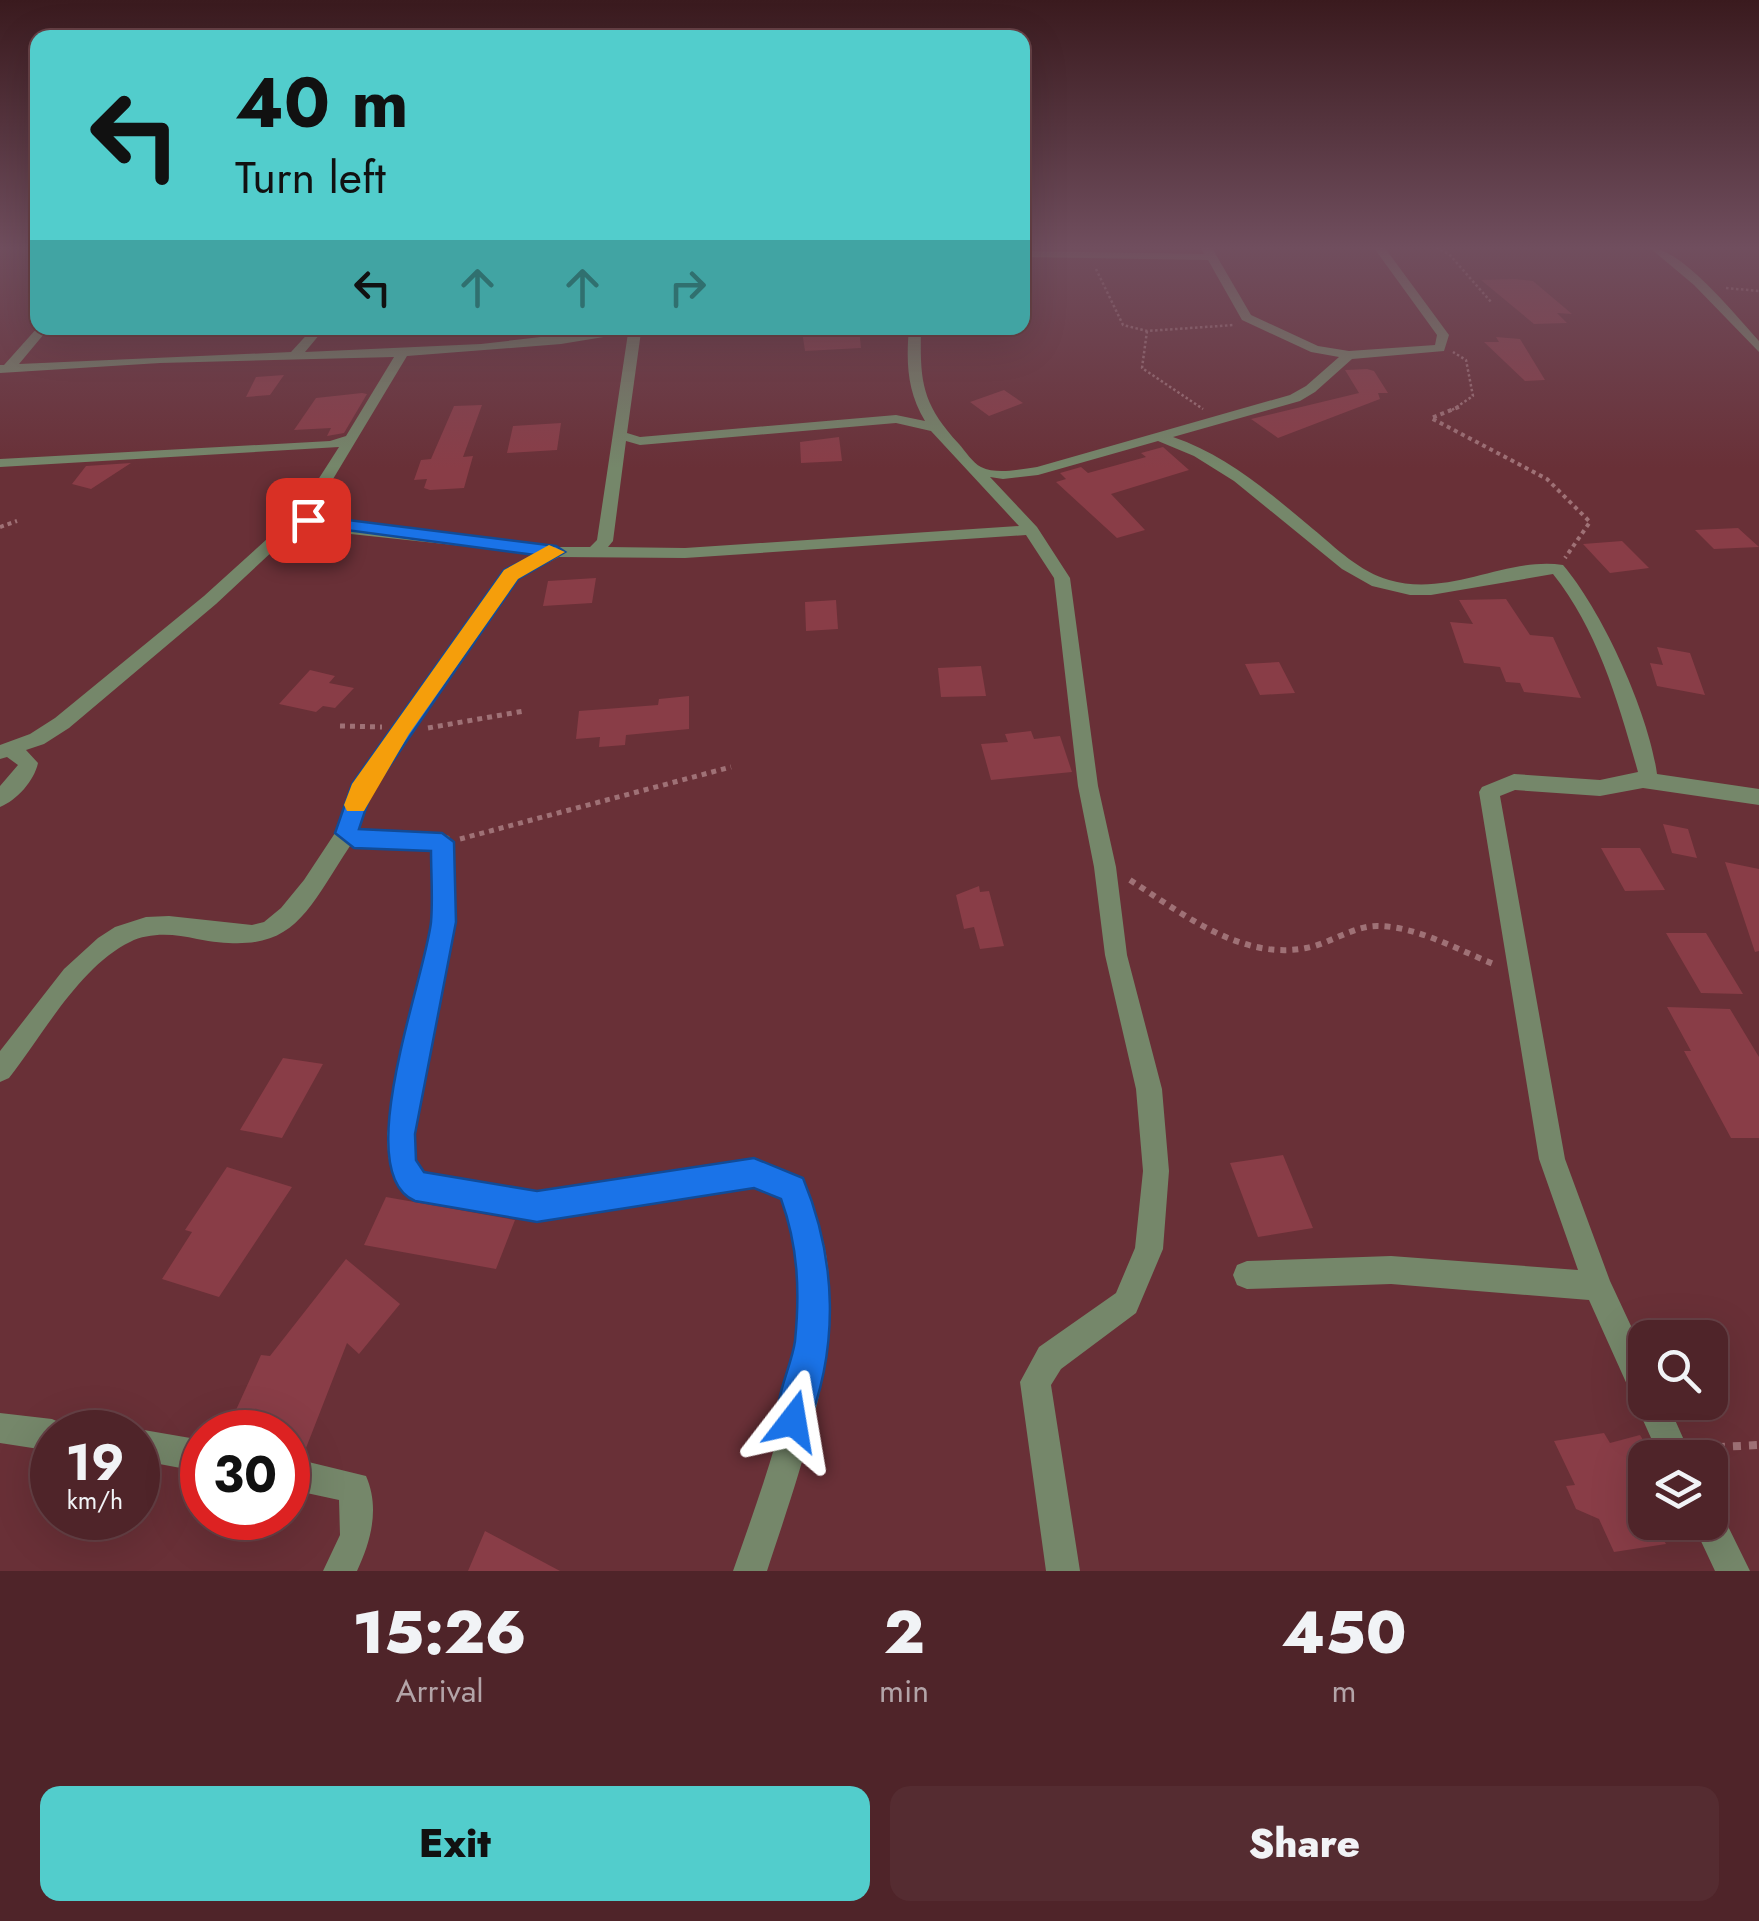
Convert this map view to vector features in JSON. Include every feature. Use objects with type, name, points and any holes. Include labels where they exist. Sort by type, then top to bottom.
[{"type":"street","points":[[1255,321],[1315,349],[1349,355],[1440,348],[1443,335],[1433,321]]},
{"type":"street","points":[[1734,321],[1759,348]]},
{"type":"street","points":[[4,368],[37,335]]},
{"type":"street","points":[[296,354],[313,335]]},
{"type":"street","points":[[532,335],[540,343]]},
{"type":"street","points":[[4,368],[402,353],[540,343],[592,335]]},
{"type":"street","points":[[594,552],[605,541],[637,335]]},
{"type":"street","points":[[914,335],[912,366],[923,407],[936,428],[1031,530],[1062,578],[1088,786],[1105,867],[1116,955],[1148,1089],[1156,1171],[1149,1249],[1126,1303],[1050,1358],[1035,1382],[1062,1571]]},
{"type":"street","points":[[1315,349],[1327,370]]},
{"type":"street","points":[[6,751],[62,723],[210,600],[304,514],[402,353]]},
{"type":"street","points":[[977,471],[1003,475],[1038,471],[1304,394],[1325,378],[1327,370],[1349,355]]},
{"type":"street","points":[[619,435],[640,440],[896,418],[923,407]]},
{"type":"street","points":[[896,418],[936,428]]},
{"type":"street","points":[[1157,436],[1175,441],[1255,489],[1342,561],[1392,587],[1443,590],[1528,570],[1557,569],[1577,589],[1623,698],[1648,773],[1643,780]]},
{"type":"street","points":[[0,464],[301,448],[352,438]]},
{"type":"street","points":[[304,514],[308,520],[332,527],[556,552],[684,553],[1031,530]]},
{"type":"street","points":[[0,1070],[96,952],[147,925],[204,926],[244,940],[265,934],[288,916],[346,833],[360,790],[511,574],[556,552]]},
{"type":"street","points":[[0,799],[26,773],[28,763],[6,751]]},
{"type":"street","points":[[1628,1352],[1598,1286],[1552,1159],[1490,792],[1514,782],[1600,788],[1643,780],[1759,797]]},
{"type":"street","points":[[346,833],[354,839],[442,842],[443,922],[400,1134],[401,1164],[415,1186],[537,1206],[754,1173],[792,1189],[807,1227],[815,1275],[811,1344],[775,1498],[750,1571]]},
{"type":"street","points":[[1248,1275],[1391,1270],[1598,1286]]},
{"type":"street","points":[[0,1428],[30,1432]]},
{"type":"street","points":[[310,1478],[355,1487],[356,1536],[340,1571]]},
{"type":"street","points":[[1718,1540],[1734,1571]]},
{"type":"path","points":[[1121,321],[1147,331],[1261,326]]},
{"type":"path","points":[[1147,331],[1142,368],[1213,418]]},
{"type":"path","points":[[1440,348],[1466,360],[1473,396],[1465,405],[1431,418],[1547,478],[1590,522],[1557,569]]},
{"type":"path","points":[[0,527],[17,521]]},
{"type":"path","points":[[340,726],[450,727],[524,712]]},
{"type":"path","points":[[442,842],[522,826],[568,807],[672,785],[731,767]]},
{"type":"path","points":[[1105,867],[1214,934],[1303,949],[1376,925],[1410,931],[1519,974]]},
{"type":"path","points":[[1728,1446],[1759,1445]]},
{"type":"building","points":[[1531,321],[1567,323],[1534,324]]},
{"type":"building","points":[[803,335],[860,335],[861,348],[805,351]]},
{"type":"building","points":[[1496,337],[1520,339],[1545,380],[1525,381],[1484,342],[1499,342]]},
{"type":"building","points":[[1345,370],[1374,371],[1388,393],[1378,393],[1380,399],[1278,438],[1251,419],[1359,393]]},
{"type":"building","points":[[284,375],[270,395],[246,397],[256,377]]},
{"type":"building","points":[[1004,390],[1023,403],[989,416],[970,402]]},
{"type":"building","points":[[367,394],[344,433],[327,436],[331,428],[294,430],[316,398]]},
{"type":"building","points":[[482,405],[463,457],[473,456],[464,488],[424,488],[427,479],[414,480],[421,460],[431,459],[454,406]]},
{"type":"building","points":[[561,423],[557,450],[507,453],[513,426]]},
{"type":"building","points":[[839,437],[842,461],[801,463],[800,442]]},
{"type":"building","points":[[1163,447],[1189,470],[1111,494],[1145,530],[1117,538],[1056,482],[1066,479],[1060,473],[1081,467],[1088,473],[1146,457],[1141,453]]},
{"type":"building","points":[[131,463],[91,489],[72,484],[86,466]]},
{"type":"building","points":[[1738,528],[1759,547],[1714,549],[1695,530]]},
{"type":"building","points":[[1622,541],[1649,568],[1610,573],[1583,544]]},
{"type":"building","points":[[596,578],[592,603],[543,606],[548,581]]},
{"type":"building","points":[[1506,599],[1530,635],[1553,637],[1581,698],[1524,692],[1520,683],[1506,682],[1500,667],[1464,663],[1450,622],[1473,624],[1459,600]]},
{"type":"building","points":[[836,600],[838,629],[806,631],[805,602]]},
{"type":"building","points":[[1657,647],[1690,653],[1705,695],[1657,686],[1650,663],[1663,665]]},
{"type":"building","points":[[1279,662],[1295,693],[1260,695],[1245,664]]},
{"type":"building","points":[[981,666],[986,696],[941,697],[938,668]]},
{"type":"building","points":[[310,670],[335,676],[329,683],[354,688],[335,708],[323,706],[316,712],[279,704]]},
{"type":"building","points":[[689,696],[689,729],[626,735],[625,745],[599,747],[600,737],[576,739],[579,711],[658,705],[659,699]]},
{"type":"building","points":[[1031,731],[1034,739],[1060,736],[1072,772],[991,780],[981,744],[1008,742],[1005,734]]},
{"type":"building","points":[[1663,824],[1688,829],[1697,858],[1672,853]]},
{"type":"building","points":[[1601,848],[1640,848],[1665,890],[1625,891]]},
{"type":"building","points":[[1725,862],[1759,869],[1759,951],[1755,952]]},
{"type":"building","points":[[979,886],[980,892],[989,891],[1004,946],[980,949],[974,927],[964,929],[956,895]]},
{"type":"building","points":[[1666,933],[1706,933],[1743,994],[1701,993]]},
{"type":"building","points":[[1667,1007],[1730,1009],[1759,1057],[1759,1138],[1731,1138],[1684,1051],[1691,1051]]},
{"type":"building","points":[[283,1058],[323,1064],[282,1138],[240,1130]]},
{"type":"building","points":[[1283,1155],[1313,1228],[1258,1237],[1230,1163]]},
{"type":"building","points":[[227,1167],[292,1187],[219,1297],[162,1279],[192,1232],[185,1230]]},
{"type":"building","points":[[386,1197],[515,1220],[496,1269],[364,1245]]},
{"type":"building","points":[[346,1259],[400,1304],[359,1354],[347,1343],[310,1438],[310,1410],[236,1410],[261,1355],[270,1356]]},
{"type":"building","points":[[1604,1433],[1610,1443],[1640,1435],[1643,1440],[1628,1440],[1628,1540],[1664,1540],[1666,1544],[1614,1552],[1599,1519],[1576,1509],[1566,1486],[1575,1485],[1554,1441]]},
{"type":"building","points":[[485,1531],[560,1571],[468,1571]]},
{"type":"slow traffic","points":[[355,805],[360,790],[511,574],[523,564],[556,552],[549,551]]},
{"type":"route","points":[[308,520],[332,527],[556,552],[523,564],[511,574],[360,790],[346,833],[354,839],[442,842],[443,922],[400,1134],[401,1164],[415,1186],[537,1206],[754,1173],[792,1189],[807,1227],[815,1275],[811,1344],[793,1421]]}]
